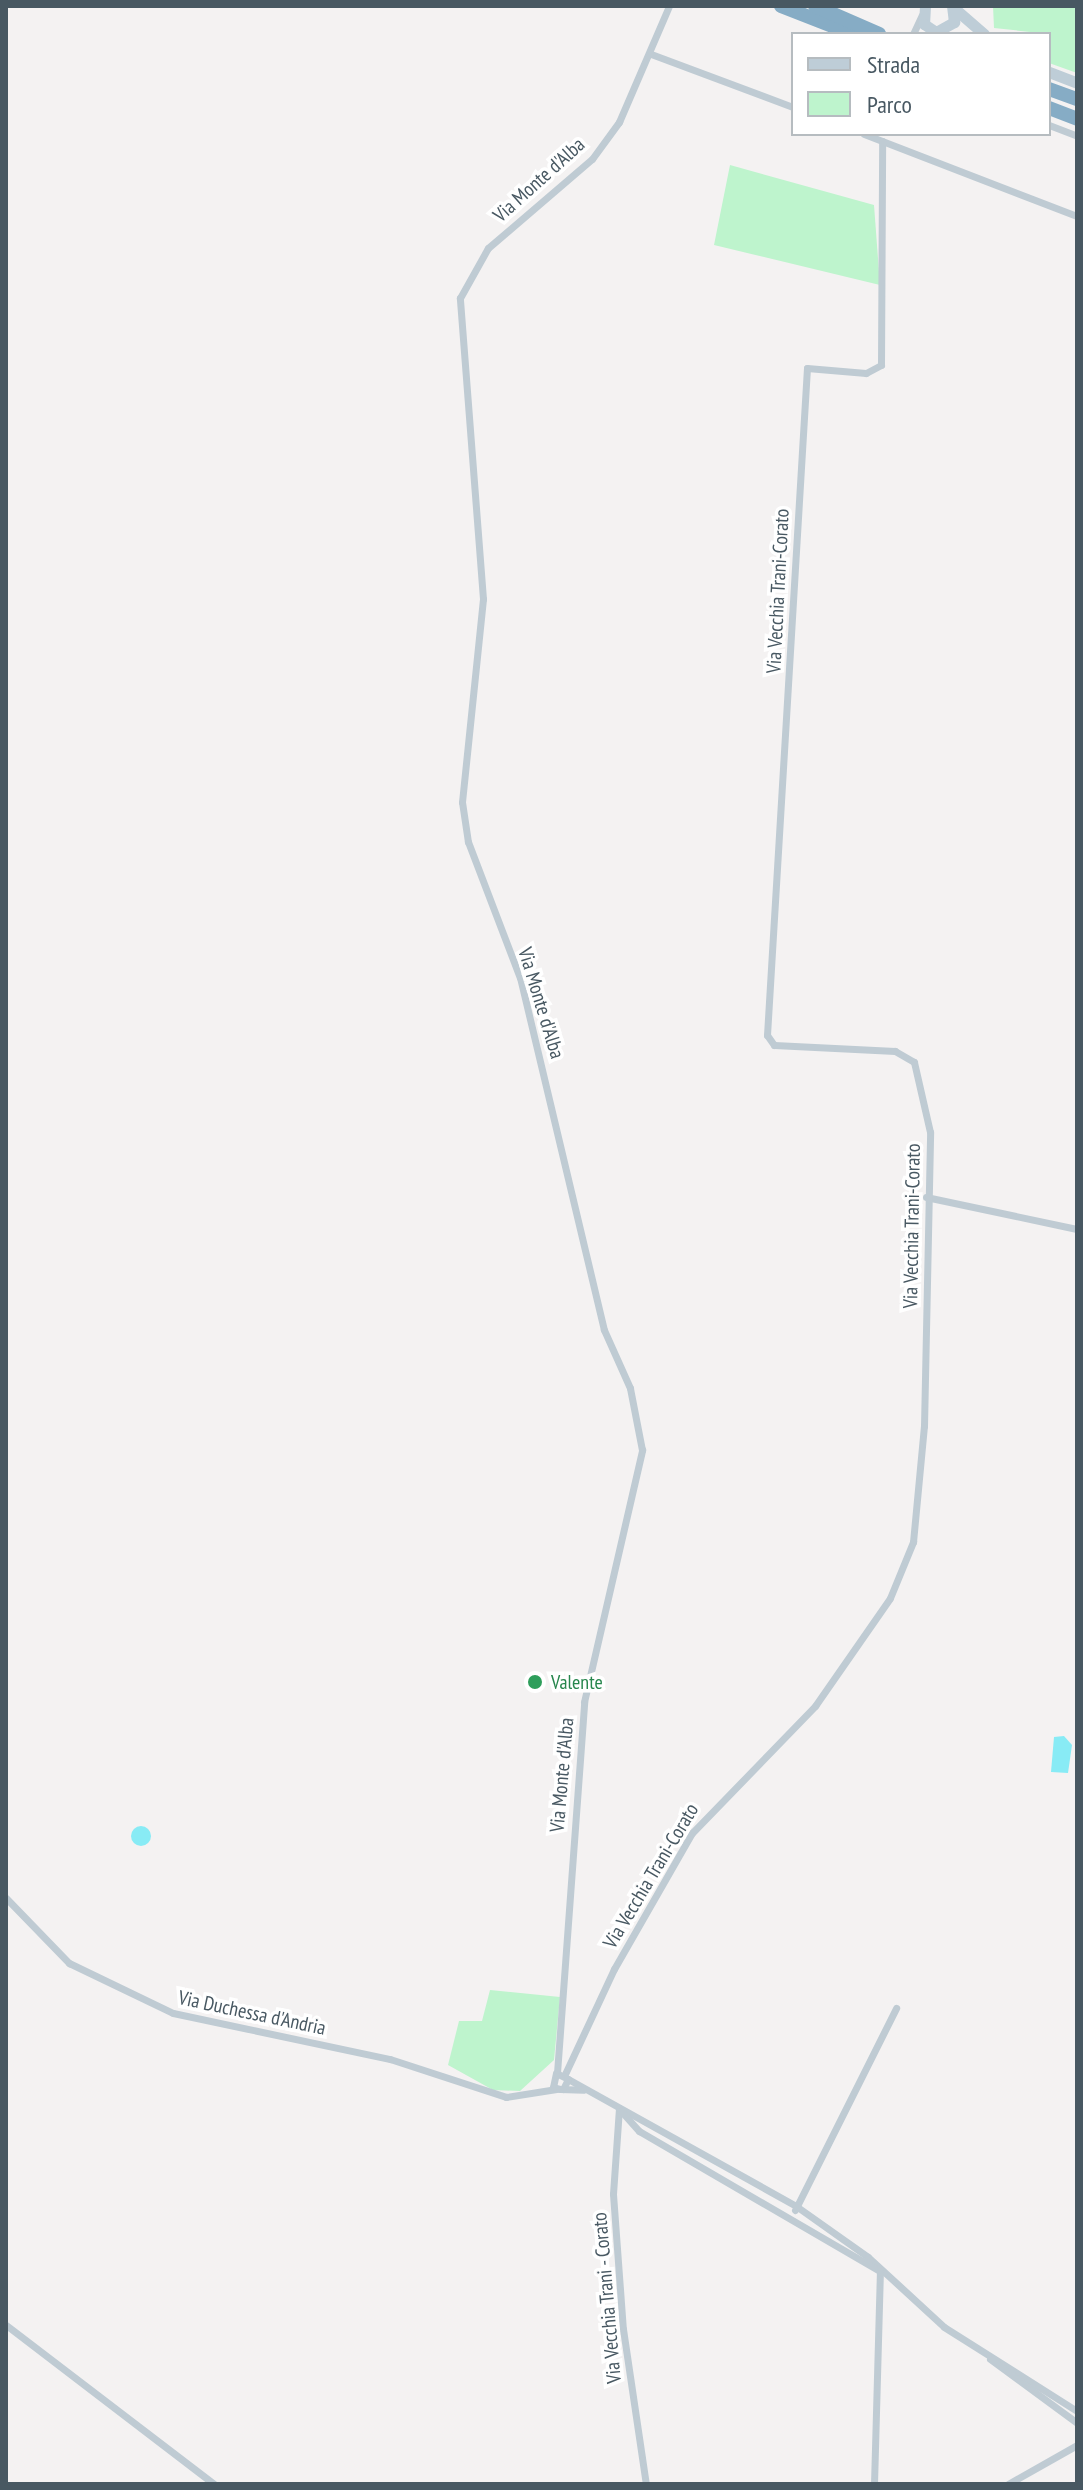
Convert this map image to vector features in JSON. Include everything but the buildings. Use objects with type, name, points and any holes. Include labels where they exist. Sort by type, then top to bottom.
[{"type":"highway","points":[[781,6],[885,32]]},
{"type":"highway","points":[[815,6],[851,32]]},
{"type":"highway","points":[[837,21],[873,32]]},
{"type":"highway","points":[[1051,90],[1077,99]]},
{"type":"highway","points":[[1051,100],[1077,109]]},
{"type":"highway","points":[[1051,109],[1077,119]]},
{"type":"highway","points":[[1051,118],[1077,128]]},
{"type":"street","name":"Via Monte d'Alba","points":[[560,2076],[584,1702],[642,1450],[630,1388],[604,1330],[520,978],[468,842],[462,802],[483,599],[460,298],[488,248],[592,159],[651,54],[669,6]]},
{"type":"street","points":[[937,32],[954,22],[952,6]]},
{"type":"street","points":[[952,6],[982,32]]},
{"type":"street","points":[[923,10],[934,32]]},
{"type":"street","points":[[914,32],[923,10]]},
{"type":"street","points":[[651,54],[791,106]]},
{"type":"street","points":[[1051,73],[1077,83]]},
{"type":"street","points":[[1051,126],[1077,136]]},
{"type":"street","points":[[878,138],[1077,216]]},
{"type":"street","name":"Via Vecchia Trani-Corato","points":[[560,2076],[692,1833],[815,1706],[890,1598],[913,1542],[922,1476],[926,1197],[930,1132],[907,1055],[774,1045],[767,1035],[807,368],[866,373],[881,365],[883,284],[877,204],[878,138]]},
{"type":"street","points":[[926,1197],[1077,1229]]},
{"type":"street","name":"Via Duchessa d'Andria","points":[[6,1898],[69,1963],[132,1998],[523,2096],[560,2089],[584,2090]]},
{"type":"street","points":[[793,2216],[896,2008]]},
{"type":"street","points":[[562,2045],[581,2042]]},
{"type":"street","points":[[523,2096],[560,2076]]},
{"type":"street","points":[[560,2076],[560,2089]]},
{"type":"street","points":[[560,2076],[560,2089]]},
{"type":"street","name":"Via Duchessa d'Andria","points":[[560,2076],[796,2206],[1077,2423]]},
{"type":"street","name":"Via Duchessa d'Andria","points":[[619,2108],[639,2131],[793,2216],[880,2271]]},
{"type":"street","name":"Via Vecchia Trani - Corato","points":[[619,2108],[613,2194],[620,2299],[646,2484]]},
{"type":"street","points":[[874,2484],[880,2271]]},
{"type":"street","points":[[6,2325],[214,2484]]},
{"type":"street","name":"Via Duchessa d'Andria","points":[[979,2349],[1077,2411]]},
{"type":"street","points":[[1008,2484],[1077,2445]]},
{"type":"green space","points":[[993,6],[1077,6],[1077,73],[1051,64],[1051,32],[994,28]]},
{"type":"green space","points":[[730,165],[874,205],[880,285],[714,245]]},
{"type":"green space","points":[[490,1990],[560,1997],[554,2060],[520,2091],[493,2090],[448,2065],[459,2021],[482,2021]]},
{"type":"water","points":[[1064,1736],[1072,1745],[1068,1773],[1051,1772],[1054,1737]]},
{"type":"water","points":[[141,1826],[148,1829],[151,1836],[148,1843],[141,1846],[134,1843],[131,1836],[134,1829]]},
{"type":"place","name":"Valente","points":[[535,1682]]}]
